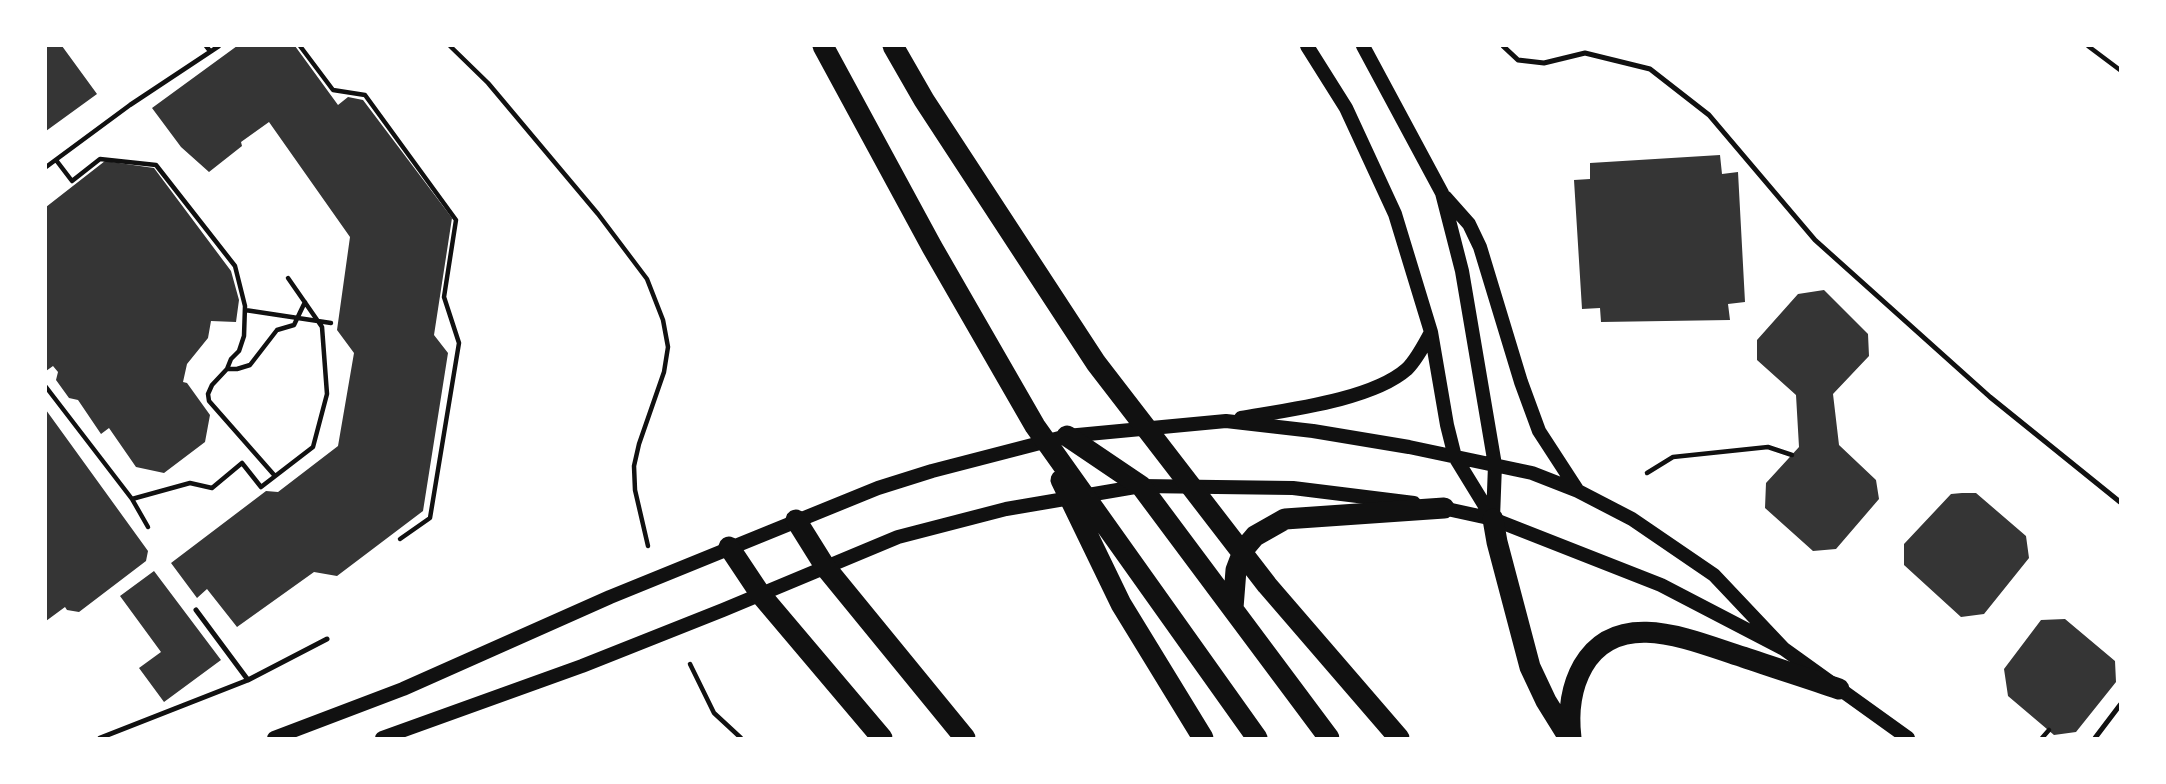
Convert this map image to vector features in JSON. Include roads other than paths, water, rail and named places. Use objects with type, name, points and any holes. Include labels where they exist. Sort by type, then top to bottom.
[{"type":"highway","points":[[823,46],[932,247],[1035,426],[1121,604],[1203,738]]},
{"type":"highway","points":[[893,46],[924,100],[1096,363],[1267,585],[1399,738]]},
{"type":"highway","points":[[1035,426],[1257,738]]},
{"type":"highway","points":[[1067,436],[1141,486],[1329,738]]},
{"type":"highway","points":[[1233,608],[1236,570],[1244,549],[1255,536],[1285,519],[1444,508]]},
{"type":"highway","points":[[1493,519],[1530,667],[1546,701],[1570,738]]},
{"type":"highway","points":[[796,520],[826,568],[965,738]]},
{"type":"highway","points":[[729,547],[761,595],[882,738]]},
{"type":"highway","points":[[1570,738],[1570,700],[1576,679],[1584,664],[1601,644],[1624,634],[1669,634],[1839,689]]},
{"type":"main road","points":[[1307,46],[1346,108],[1395,214],[1431,332],[1455,457],[1493,519]]},
{"type":"main road","points":[[1363,46],[1442,193],[1469,225],[1480,247],[1521,382],[1539,431],[1578,491]]},
{"type":"main road","points":[[1442,193],[1462,271],[1495,465],[1493,519]]},
{"type":"main road","points":[[274,738],[403,689],[610,597],[878,488],[1067,436],[1226,421],[1331,400],[1388,382],[1407,369],[1431,332]]},
{"type":"main road","points":[[1226,421],[1313,431],[1455,457],[1532,473],[1578,491],[1632,519],[1714,575],[1784,649]]},
{"type":"main road","points":[[382,738],[723,610],[898,537],[1006,509],[1141,486],[1306,489],[1444,508],[1493,519],[1661,584],[1784,649],[1908,738]]},
{"type":"lane","points":[[1503,46],[1518,60],[1544,63],[1585,53],[1650,69],[1709,115],[1815,240],[1990,397],[2120,502]]},
{"type":"lane","points":[[1580,46],[1585,53]]},
{"type":"lane","points":[[196,610],[248,680]]},
{"type":"lane","points":[[100,738],[248,680],[327,639]]},
{"type":"lane","points":[[2095,738],[2120,705]]}]
